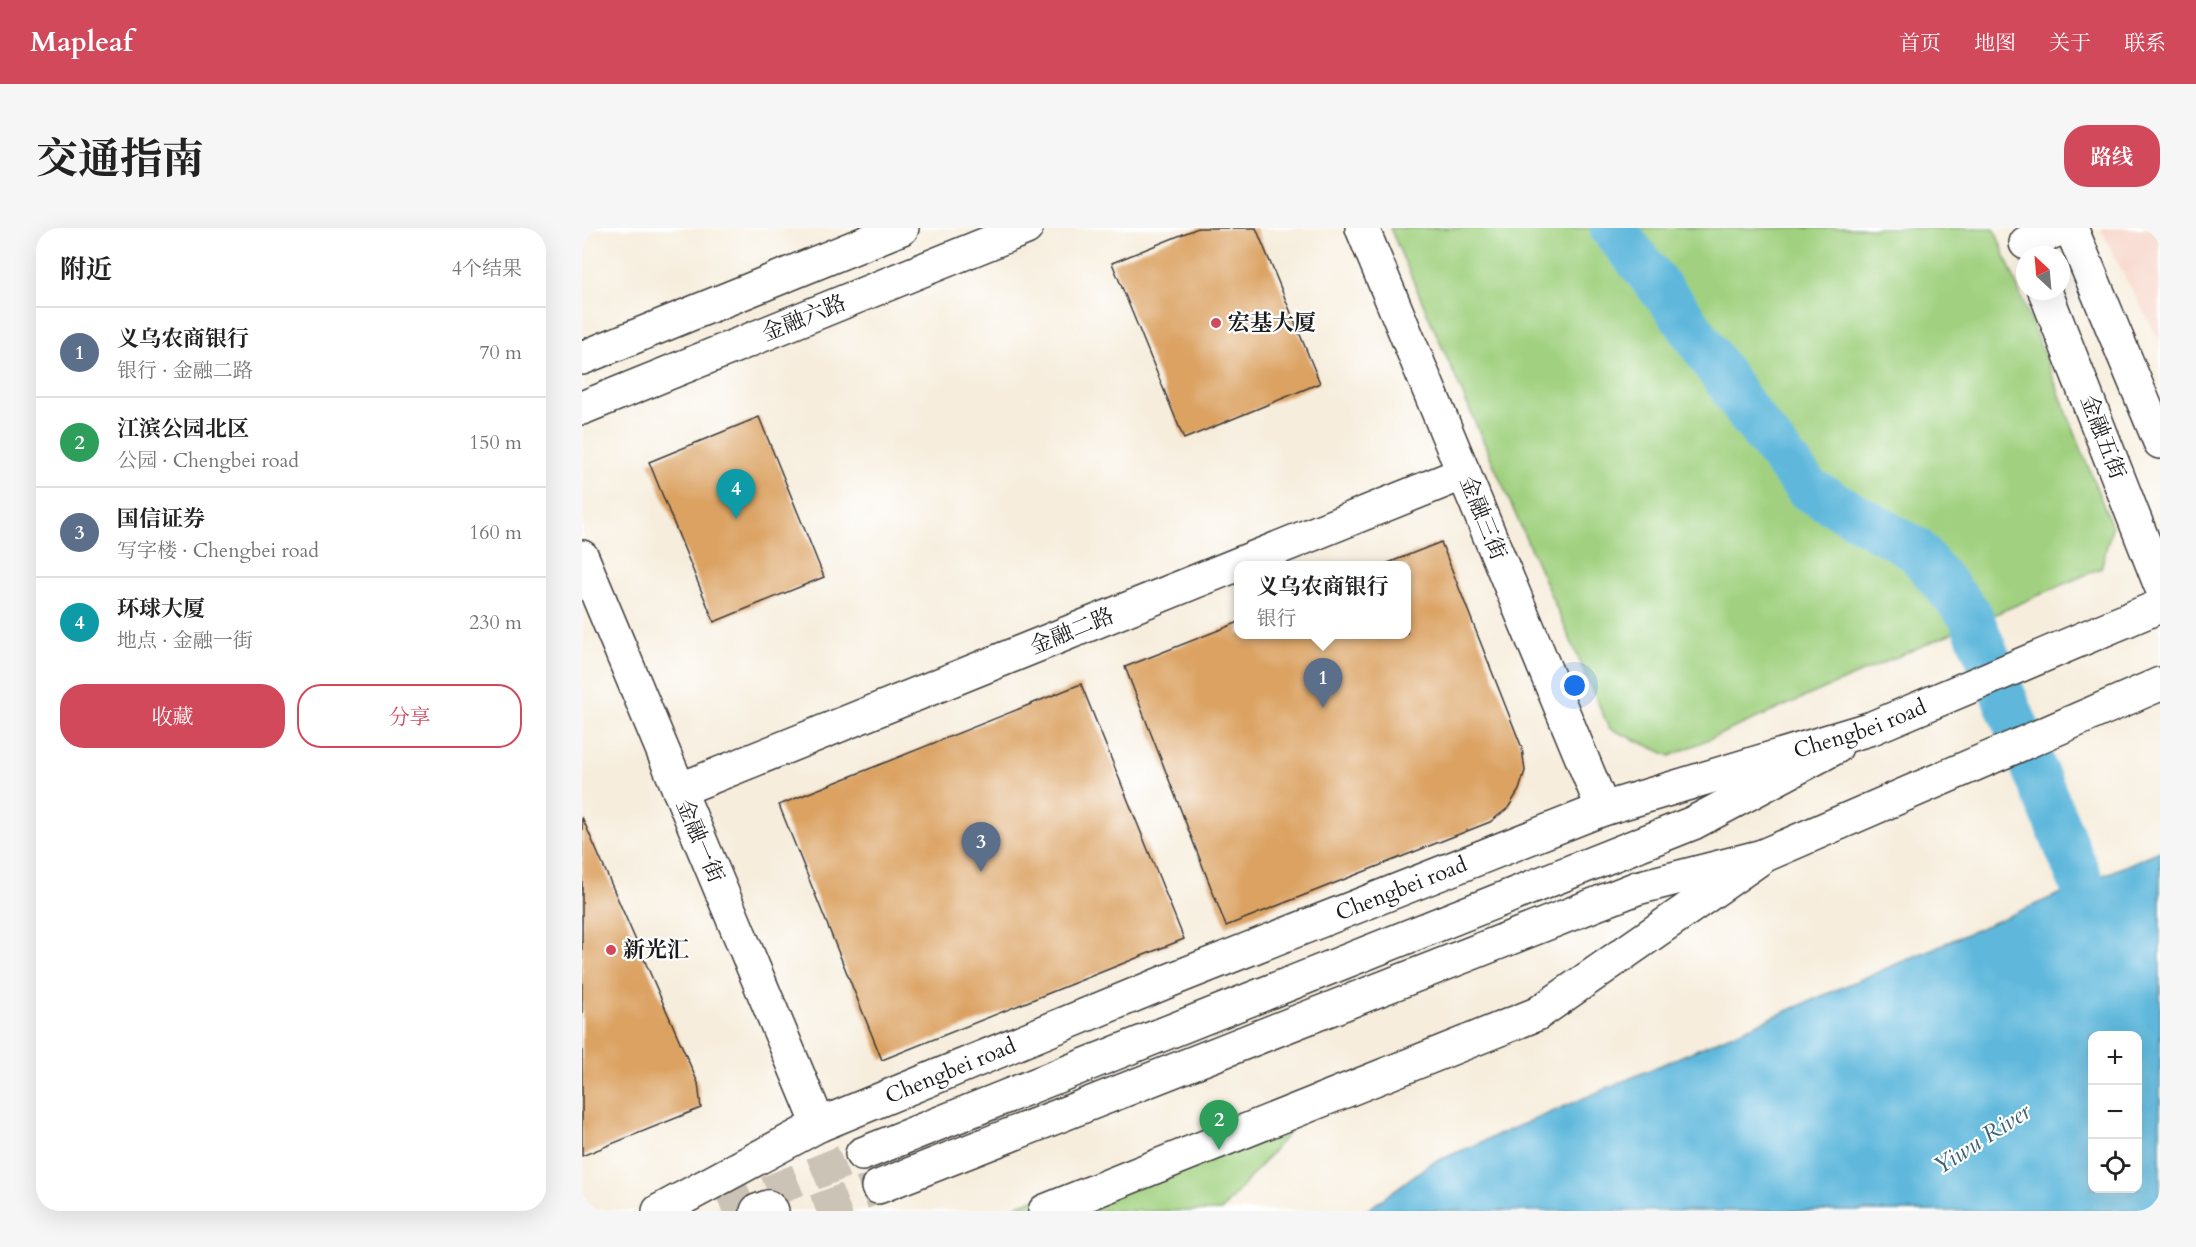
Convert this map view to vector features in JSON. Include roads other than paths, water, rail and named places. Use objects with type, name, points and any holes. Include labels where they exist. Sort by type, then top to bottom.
[{"type":"main road","name":"金融六路","points":[[582,358],[902,228]]},
{"type":"main road","name":"金融六路","points":[[582,408],[1026,228]]},
{"type":"main road","name":"金融三街","points":[[1362,228],[1603,809]]},
{"type":"main road","points":[[2026,242],[2062,228]]},
{"type":"main road","points":[[2071,228],[2160,442]]},
{"type":"main road","name":"金融五街","points":[[2049,300],[2160,584]]},
{"type":"main road","name":"金融二路","points":[[1246,561],[1464,473]]},
{"type":"main road","name":"金融一街","points":[[582,557],[819,1125]]},
{"type":"main road","name":"金融二路","points":[[679,790],[1234,566]]},
{"type":"main road","name":"Chengbei road","points":[[659,1211],[819,1125],[1184,975],[1603,809],[1872,728],[2160,606]]},
{"type":"main road","points":[[878,1187],[1637,888],[1765,855],[2160,684]]},
{"type":"main road","points":[[862,1154],[1693,823],[1872,728]]},
{"type":"main road","points":[[1045,1211],[1536,1014],[1765,855]]},
{"type":"main road","points":[[757,1211],[768,1207],[772,1211]]},
{"type":"water","name":"Yiwu River","points":[[2160,851],[2160,1211],[1366,1211],[1430,1164]]},
{"type":"waterway","points":[[1612,228],[1680,313],[1751,417],[1808,489],[1915,549],[1970,615],[2082,884],[2134,1031]]},
{"type":"tunnel","points":[[722,1211],[862,1154]]},
{"type":"tunnel","points":[[816,1211],[878,1187]]},
{"type":"place","name":"宏基大厦","points":[[1216,323]]},
{"type":"place","name":"环球大厦","points":[[736,519]]},
{"type":"place","name":"义乌农商银行","points":[[1323,708]]},
{"type":"place","name":"国信证券","points":[[981,872]]},
{"type":"place","name":"新光汇","points":[[611,950]]},
{"type":"place","name":"江滨公园北区","points":[[1219,1150]]}]
